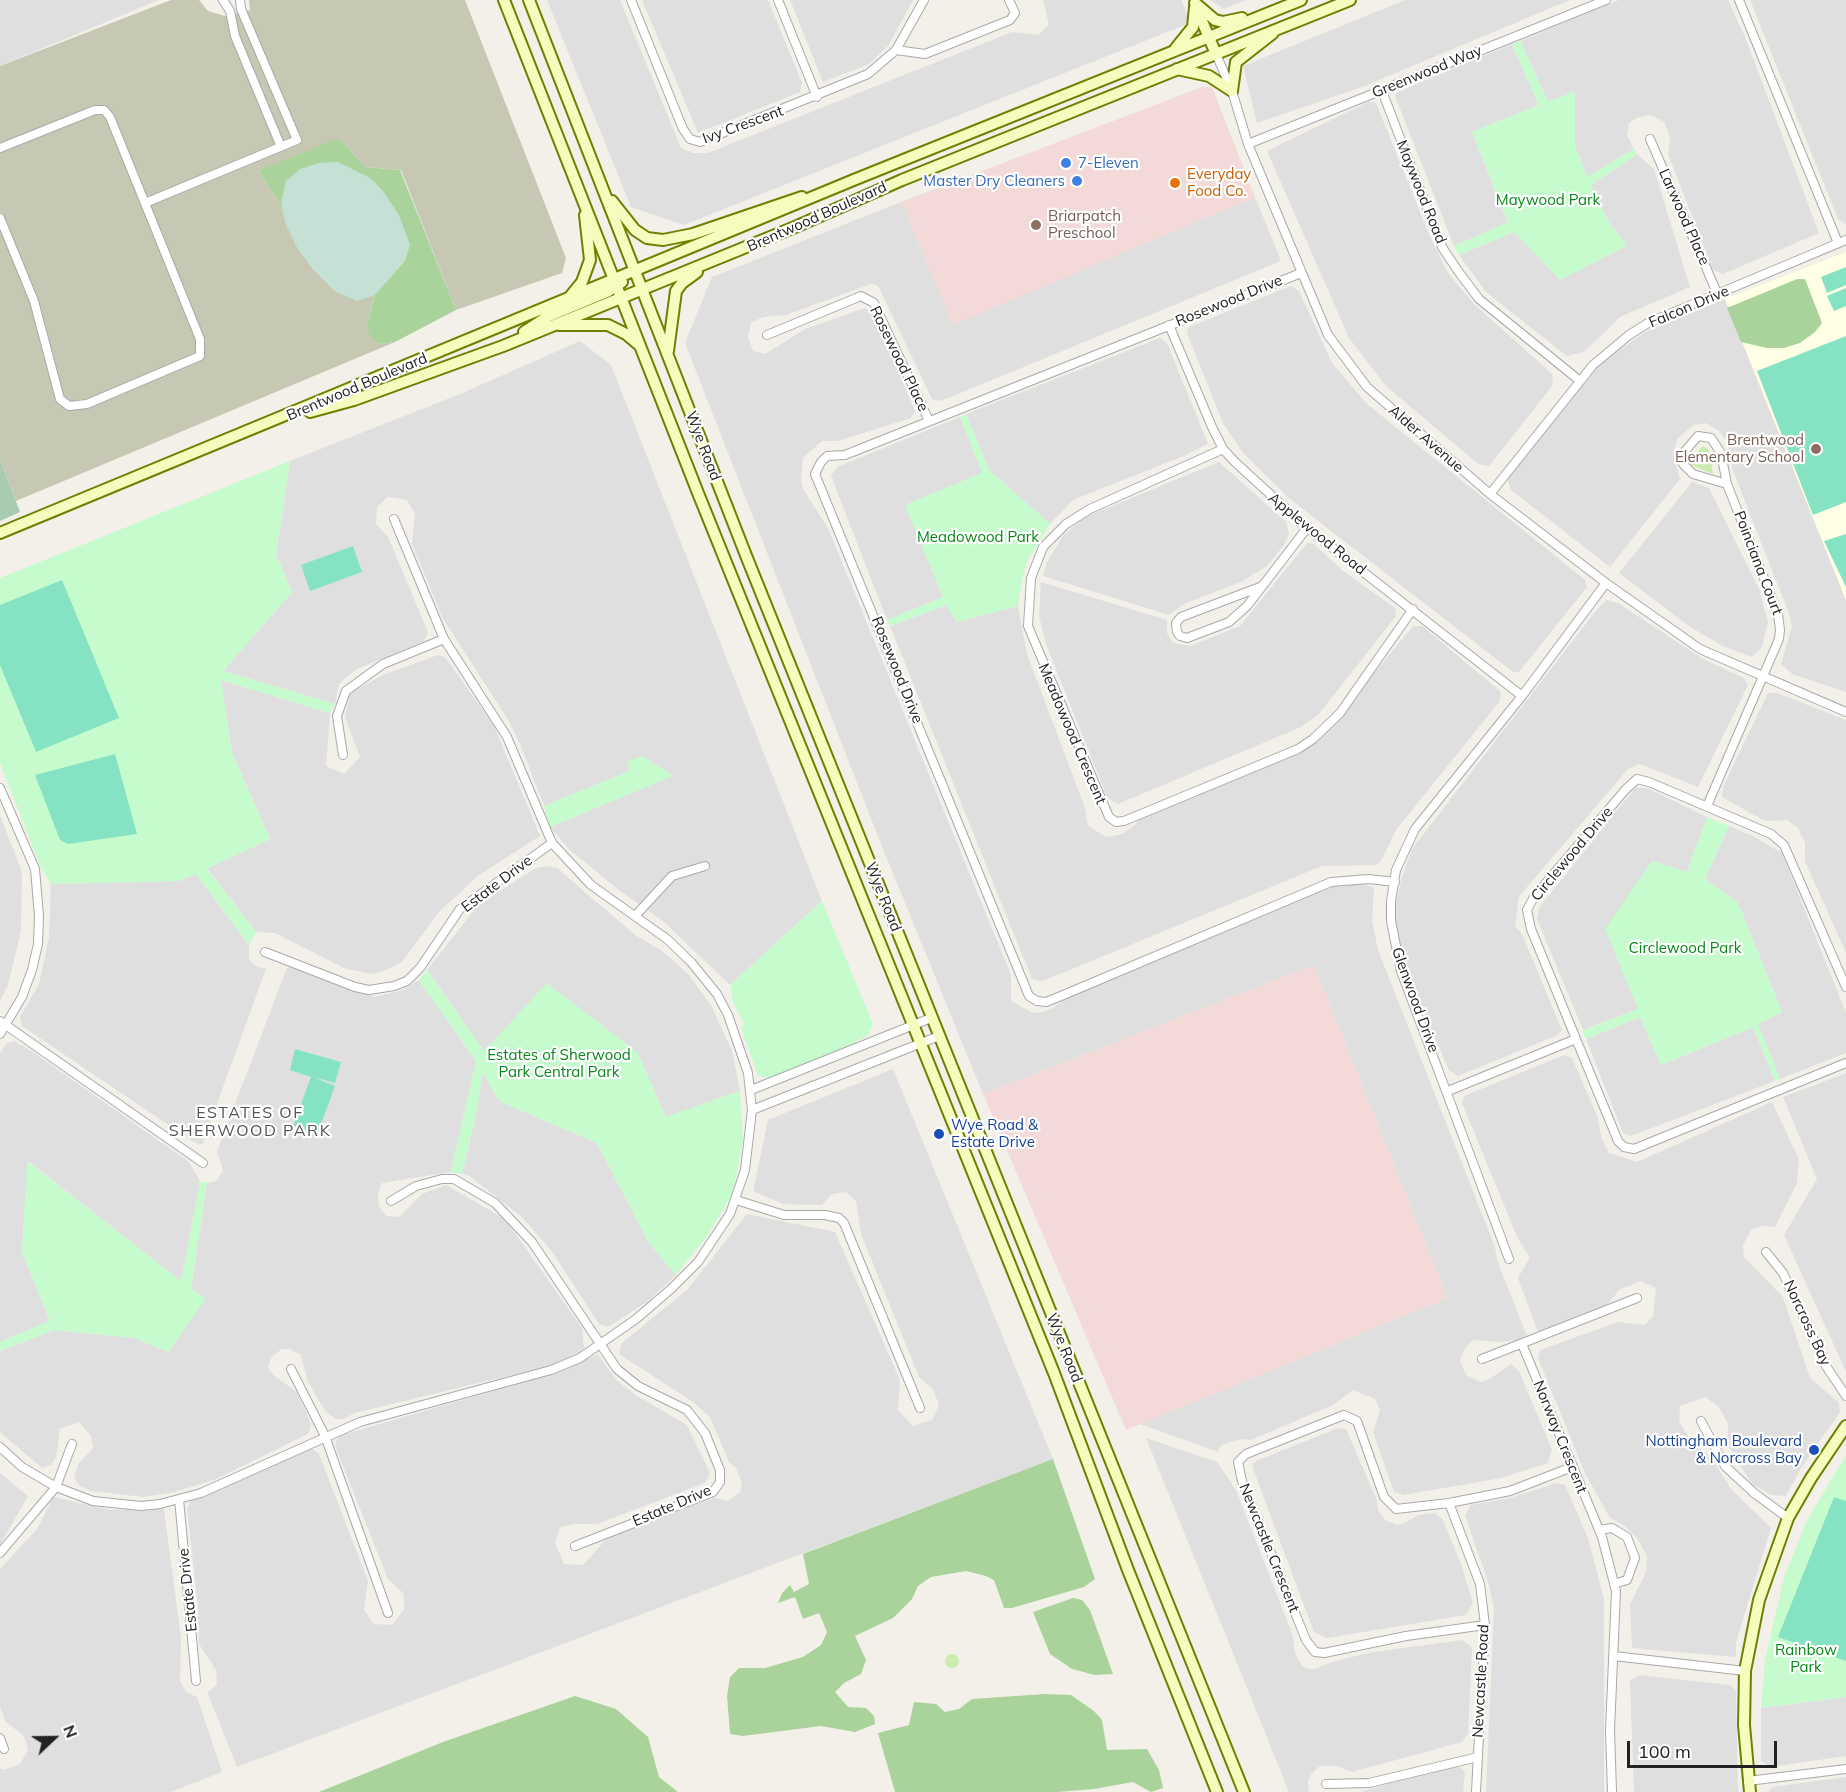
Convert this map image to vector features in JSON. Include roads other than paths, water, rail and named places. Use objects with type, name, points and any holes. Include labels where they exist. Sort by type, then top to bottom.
[{"type":"main road","name":"Wye Road","points":[[504,0],[1054,1373],[1128,1570],[1216,1792]]},
{"type":"main road","name":"Wye Road","points":[[530,0],[667,354],[1244,1792]]},
{"type":"main road","name":"Brentwood Boulevard","points":[[0,533],[568,300],[616,283],[636,271],[856,179],[1302,0]]},
{"type":"main road","name":"Brentwood Boulevard","points":[[279,420],[354,400],[503,346],[712,262],[902,180],[1350,0]]},
{"type":"main road","points":[[1194,2],[1215,20],[1223,22],[1268,13]]},
{"type":"main road","points":[[1174,51],[1193,27],[1194,2]]},
{"type":"main road","name":"Alder Avenue","points":[[1194,2],[1216,54]]},
{"type":"main road","points":[[1178,69],[1209,76],[1232,91],[1236,62],[1256,49],[1277,29]]},
{"type":"main road","points":[[607,194],[635,230],[647,237],[663,240],[693,234],[856,179]]},
{"type":"main road","points":[[568,300],[582,282],[590,260],[585,203]]},
{"type":"main road","points":[[667,354],[676,291],[682,283],[712,262]]},
{"type":"main road","points":[[503,346],[547,318],[616,283]]},
{"type":"main road","points":[[556,325],[577,327],[598,324],[617,328],[638,344],[648,363]]},
{"type":"main road","points":[[1749,1787],[1744,1725],[1745,1671],[1760,1600],[1788,1518],[1811,1478],[1846,1426]]},
{"type":"street","points":[[223,0],[230,11],[235,36],[281,147]]},
{"type":"street","points":[[145,202],[297,140],[240,0]]},
{"type":"street","name":"Ivy Crescent","points":[[631,0],[682,129],[690,139],[707,141],[868,75],[896,50],[924,0]]},
{"type":"street","points":[[778,0],[817,97]]},
{"type":"street","points":[[896,50],[925,54],[1010,20],[1015,13],[1009,0]]},
{"type":"street","name":"Greenwood Way","points":[[1248,144],[1606,0]]},
{"type":"street","points":[[1740,0],[1842,241]]},
{"type":"street","name":"Alder Avenue","points":[[1216,54],[1232,91],[1248,144],[1328,335],[1367,387],[1490,494],[1606,583],[1700,649],[1846,712]]},
{"type":"street","name":"Maywood Road","points":[[1382,91],[1442,247],[1458,271],[1479,299],[1580,381]]},
{"type":"street","points":[[0,148],[95,110],[105,110],[110,117],[200,339],[200,356],[80,405],[69,406],[60,399],[34,301],[0,218]]},
{"type":"street","name":"Larwood Place","points":[[1650,140],[1718,295]]},
{"type":"street","name":"Falcon Drive","points":[[1490,494],[1580,381],[1612,348],[1648,323],[1842,241]]},
{"type":"street","name":"Rosewood Drive","points":[[1301,273],[845,455],[827,456],[815,474],[880,627],[1029,996],[1037,1001],[1046,1002],[1331,882],[1370,879],[1395,882]]},
{"type":"street","name":"Rosewood Place","points":[[766,335],[861,296],[874,303],[929,421]]},
{"type":"street","name":"Applewood Road","points":[[1170,325],[1223,449],[1307,528],[1522,696]]},
{"type":"street","name":"Poinciana Court","points":[[1727,484],[1693,474],[1683,464],[1685,451],[1698,436],[1711,438],[1721,453],[1727,484],[1780,622],[1779,639],[1763,677]]},
{"type":"street","name":"Meadowood Crescent","points":[[1223,449],[1090,509],[1066,524],[1043,547],[1030,578],[1028,626],[1109,817],[1116,822],[1124,821],[1298,749],[1313,739],[1340,713],[1413,609]]},
{"type":"street","points":[[0,1447],[22,1467],[56,1487],[93,1501],[141,1506],[179,1499],[201,1492],[326,1436],[402,1410],[551,1370],[580,1358],[653,1305],[698,1262],[721,1230],[736,1200],[749,1148],[751,1090],[736,1032],[717,994],[691,962],[635,916],[591,885],[552,843],[507,737],[444,639],[394,519]]},
{"type":"street","points":[[1260,588],[1181,617],[1176,623],[1177,632],[1180,636],[1187,638],[1229,622],[1247,606],[1307,528]]},
{"type":"street","name":"Glenwood Drive","points":[[1509,1259],[1395,950],[1391,921],[1396,870],[1414,829],[1522,696],[1606,583]]},
{"type":"street","points":[[343,755],[338,716],[346,691],[384,664],[444,639]]},
{"type":"street","points":[[1707,806],[1763,677]]},
{"type":"street","name":"Circlewood Drive","points":[[1846,987],[1784,845],[1771,834],[1637,779],[1534,897],[1527,910],[1531,929],[1576,1039],[1618,1140],[1624,1147],[1634,1149],[1846,1063]]},
{"type":"street","points":[[0,788],[34,869],[39,916],[38,944],[32,970],[22,996],[3,1023],[0,1034]]},
{"type":"street","name":"Estate Drive","points":[[265,952],[355,987],[369,990],[394,986],[407,981],[420,968],[460,909],[552,843]]},
{"type":"street","points":[[635,916],[672,876],[705,866]]},
{"type":"street","points":[[751,1090],[932,1018]]},
{"type":"street","points":[[3,1023],[203,1163]]},
{"type":"street","points":[[752,1110],[939,1036]]},
{"type":"street","points":[[1448,1091],[1576,1039]]},
{"type":"street","name":"Estate Drive","points":[[391,1202],[416,1186],[442,1179],[454,1179],[495,1203],[532,1242],[599,1345],[628,1379],[673,1401],[696,1420],[708,1439],[721,1477],[713,1492],[575,1546]]},
{"type":"street","points":[[736,1200],[783,1215],[825,1215],[839,1218],[844,1223],[920,1408]]},
{"type":"street","name":"Norcross Bay","points":[[1766,1252],[1783,1273],[1826,1366],[1846,1396]]},
{"type":"street","points":[[1482,1359],[1637,1298]]},
{"type":"street","name":"Norway Crescent","points":[[1522,1344],[1599,1530],[1616,1591],[1610,1730],[1612,1792]]},
{"type":"street","points":[[291,1369],[326,1436],[388,1613]]},
{"type":"street","name":"Newcastle Crescent","points":[[1485,1625],[1406,1636],[1324,1653],[1315,1652],[1305,1640],[1242,1481],[1238,1462],[1246,1454],[1344,1415],[1357,1421],[1384,1497],[1396,1509],[1449,1503],[1510,1491],[1572,1467]]},
{"type":"street","points":[[1701,1421],[1725,1466],[1754,1493],[1788,1518]]},
{"type":"street","points":[[0,1553],[56,1487],[72,1444]]},
{"type":"street","name":"Estate Drive","points":[[179,1499],[196,1681]]},
{"type":"street","name":"Newcastle Road","points":[[1449,1503],[1480,1584],[1485,1625],[1476,1792]]},
{"type":"street","points":[[1599,1530],[1612,1528],[1627,1537],[1635,1558],[1633,1571],[1627,1580],[1614,1584]]},
{"type":"street","points":[[1614,1656],[1745,1671]]},
{"type":"street","points":[[0,1738],[4,1749]]},
{"type":"street","points":[[1326,1784],[1370,1783],[1478,1757]]},
{"type":"street","points":[[1749,1787],[1846,1769]]},
{"type":"place","name":"7-Eleven","points":[[1066,163]]},
{"type":"place","name":"Master Dry Cleaners","points":[[1077,181]]},
{"type":"place","name":"Everyday Food Co.","points":[[1175,183]]},
{"type":"place","name":"Briarpatch Preschool","points":[[1036,225]]},
{"type":"place","name":"Brentwood Elementary School","points":[[1816,449]]},
{"type":"place","name":"Wye Road & Estate Drive","points":[[939,1134]]},
{"type":"place","name":"Nottingham Boulevard & Norcross Bay","points":[[1814,1450]]},
{"type":"district","name":"ESTATES OF SHERWOOD PARK","points":[[250,1122]]},
{"type":"park label","name":"Maywood Park","points":[[1548,200]]},
{"type":"park label","name":"Meadowood Park","points":[[978,537]]},
{"type":"park label","name":"Circlewood Park","points":[[1685,948]]},
{"type":"park label","name":"Estates of Sherwood Park Central Park","points":[[559,1064]]},
{"type":"park label","name":"Rainbow Park","points":[[1806,1658]]}]
